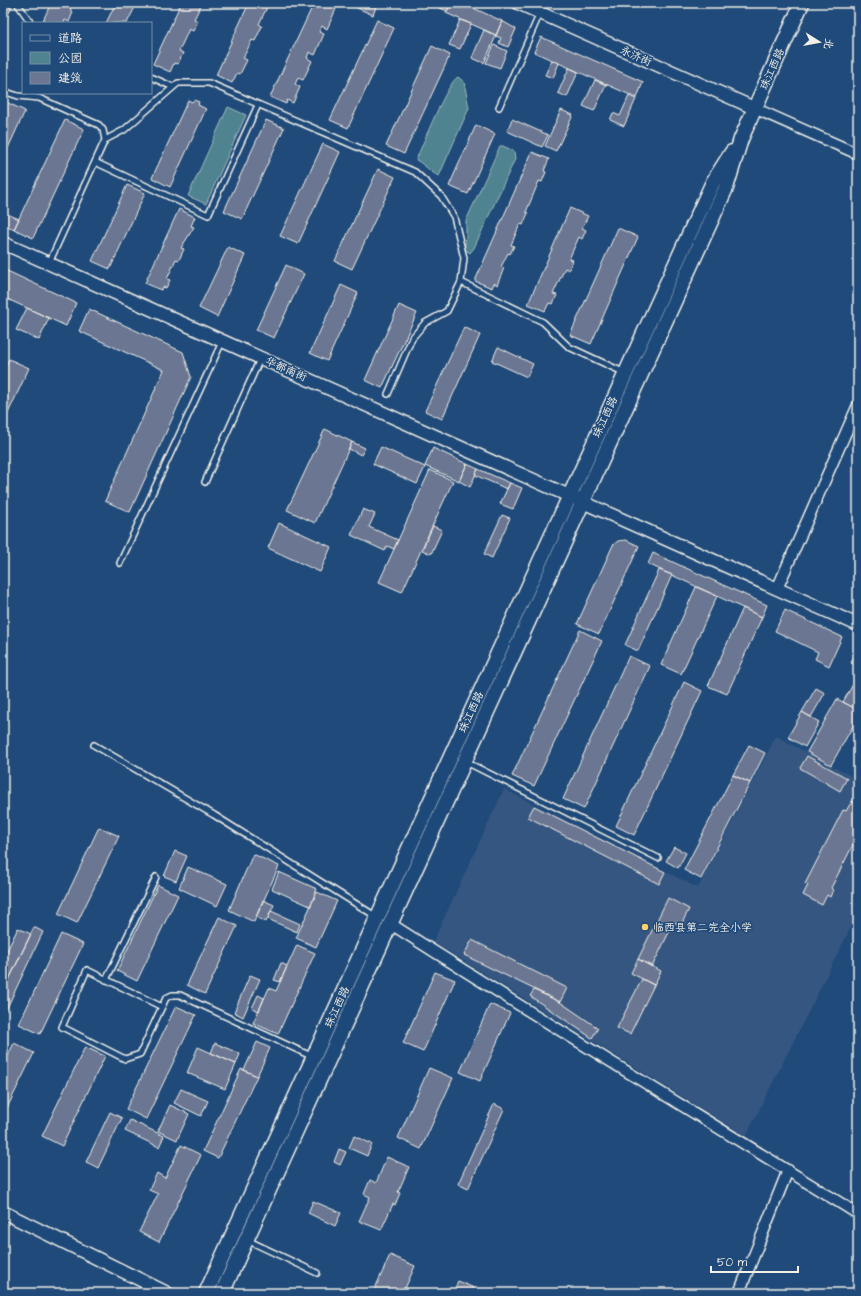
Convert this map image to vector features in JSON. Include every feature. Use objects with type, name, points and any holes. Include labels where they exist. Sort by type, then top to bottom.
[{"type":"main road","name":"珠江西路","points":[[206,1293],[713,182],[741,137],[802,3]]},
{"type":"main road","name":"珠江西路","points":[[222,1293],[726,188],[741,137]]},
{"type":"street","name":"永济街","points":[[518,3],[754,108]]},
{"type":"street","points":[[754,108],[858,154]]},
{"type":"street","name":"华都南街","points":[[3,243],[858,626]]},
{"type":"street","points":[[777,589],[858,405]]},
{"type":"street","points":[[391,924],[534,1016],[858,1214]]},
{"type":"street","points":[[739,1293],[788,1170]]},
{"type":"street","points":[[3,1212],[167,1293]]},
{"type":"lane","points":[[17,3],[30,22]]},
{"type":"lane","points":[[499,107],[540,13]]},
{"type":"lane","points":[[152,77],[173,87]]},
{"type":"lane","points":[[105,140],[124,130],[178,83],[209,83],[415,172],[428,183],[441,196],[454,217],[464,258],[461,282],[447,311],[424,323],[412,338],[388,394]]},
{"type":"lane","points":[[3,91],[18,96],[38,98],[98,125],[104,130],[105,140],[49,263]]},
{"type":"lane","points":[[95,162],[208,215],[258,105]]},
{"type":"lane","points":[[461,282],[543,322],[569,347],[626,373]]},
{"type":"lane","points":[[120,563],[222,341]]},
{"type":"lane","points":[[205,482],[260,358]]},
{"type":"lane","points":[[94,745],[214,815],[378,917]]},
{"type":"lane","points":[[465,761],[658,858]]},
{"type":"lane","points":[[106,980],[156,877]]},
{"type":"lane","points":[[162,1007],[87,970],[62,1027],[125,1059],[130,1058],[140,1054],[162,1007],[166,998],[172,994],[180,995],[314,1057]]},
{"type":"lane","points":[[246,1240],[317,1273]]},
{"type":"shaded area","name":"临西县第二完全小学","points":[[776,736],[858,780],[858,913],[746,1136],[433,942],[504,789],[698,888]]},
{"type":"green space","points":[[458,77],[464,82],[469,108],[439,176],[416,160],[442,101]]},
{"type":"green space","points":[[228,107],[246,115],[206,204],[188,196]]},
{"type":"green space","points":[[500,146],[514,151],[515,159],[474,248],[470,253],[464,249],[466,238],[466,221]]},
{"type":"building","points":[[3,3],[12,6],[3,26]]},
{"type":"building","points":[[51,3],[73,3],[70,10],[73,12],[69,22],[65,20],[64,22],[42,22]]},
{"type":"building","points":[[116,3],[141,3],[139,7],[136,5],[128,22],[106,22]]},
{"type":"building","points":[[181,3],[202,3],[194,19],[198,21],[193,31],[189,29],[179,51],[183,53],[178,64],[174,63],[170,72],[153,64]]},
{"type":"building","points":[[249,3],[269,3],[259,24],[262,26],[255,41],[252,40],[243,58],[247,60],[240,74],[237,73],[232,83],[216,75]]},
{"type":"building","points":[[314,3],[329,3],[332,4],[331,7],[336,9],[327,29],[322,26],[319,32],[324,34],[315,55],[309,52],[307,58],[312,61],[303,80],[298,78],[295,84],[300,87],[293,103],[287,100],[286,104],[270,97]]},
{"type":"building","points":[[357,3],[366,3],[376,7],[373,15],[355,7]]},
{"type":"building","points":[[428,3],[451,3],[447,11]]},
{"type":"building","points":[[451,3],[462,3],[502,21],[496,35],[446,13]]},
{"type":"building","points":[[377,20],[394,28],[348,128],[330,120]]},
{"type":"building","points":[[460,20],[471,24],[460,49],[449,45]]},
{"type":"building","points":[[502,21],[516,29],[508,47],[499,43],[501,38],[496,36]]},
{"type":"building","points":[[484,30],[496,36],[484,63],[472,58]]},
{"type":"building","points":[[541,37],[643,82],[637,98],[534,52]]},
{"type":"building","points":[[494,45],[507,51],[500,68],[486,63]]},
{"type":"building","points":[[432,46],[450,55],[404,154],[386,146]]},
{"type":"building","points":[[552,60],[559,63],[553,78],[545,75]]},
{"type":"building","points":[[569,68],[578,72],[567,97],[558,93]]},
{"type":"building","points":[[595,80],[606,85],[594,111],[583,106]]},
{"type":"building","points":[[629,96],[636,99],[624,126],[610,120],[613,113],[620,116]]},
{"type":"building","points":[[188,100],[192,102],[194,100],[199,102],[198,105],[206,109],[170,187],[152,178]]},
{"type":"building","points":[[6,102],[25,111],[3,159],[3,108]]},
{"type":"building","points":[[561,110],[573,115],[556,151],[545,146]]},
{"type":"building","points":[[512,119],[548,135],[542,147],[507,131]]},
{"type":"building","points":[[65,120],[84,129],[33,238],[14,229]]},
{"type":"building","points":[[266,120],[284,128],[242,219],[224,211]]},
{"type":"building","points":[[476,125],[495,134],[468,194],[449,186]]},
{"type":"building","points":[[323,144],[340,152],[298,244],[280,236]]},
{"type":"building","points":[[532,152],[549,159],[544,171],[546,172],[542,182],[539,181],[526,212],[528,213],[523,225],[520,224],[511,245],[514,246],[510,254],[508,253],[501,267],[504,268],[497,285],[494,283],[492,288],[475,281]]},
{"type":"building","points":[[378,169],[395,177],[352,269],[335,261]]},
{"type":"building","points":[[127,185],[145,193],[110,269],[92,261]]},
{"type":"building","points":[[570,208],[588,216],[582,228],[586,230],[582,239],[579,237],[569,259],[573,260],[569,270],[565,268],[553,294],[557,295],[553,304],[549,303],[545,311],[528,304]]},
{"type":"building","points":[[179,209],[195,217],[191,226],[194,227],[181,248],[184,249],[179,260],[176,259],[167,279],[170,280],[166,288],[163,287],[161,290],[145,283]]},
{"type":"building","points":[[3,212],[19,219],[14,229],[3,224]]},
{"type":"building","points":[[618,228],[638,237],[591,344],[570,335]]},
{"type":"building","points":[[228,247],[245,255],[217,317],[199,308]]},
{"type":"building","points":[[286,265],[304,274],[274,338],[256,330]]},
{"type":"building","points":[[3,269],[76,303],[66,326],[3,297]]},
{"type":"building","points":[[341,285],[358,293],[327,361],[310,353]]},
{"type":"building","points":[[399,305],[417,313],[382,388],[365,380]]},
{"type":"building","points":[[27,308],[49,318],[39,340],[16,330]]},
{"type":"building","points":[[89,309],[183,352],[191,377],[130,512],[105,501],[164,370],[79,331]]},
{"type":"building","points":[[464,327],[480,335],[442,419],[425,411]]},
{"type":"building","points":[[498,347],[533,364],[527,377],[492,361]]},
{"type":"building","points":[[9,359],[29,368],[3,424],[3,372]]},
{"type":"building","points":[[325,429],[352,442],[315,523],[287,510]]},
{"type":"building","points":[[352,442],[365,448],[361,455],[349,449]]},
{"type":"building","points":[[381,447],[425,467],[417,484],[373,464]]},
{"type":"building","points":[[433,448],[467,464],[459,481],[425,466]]},
{"type":"building","points":[[467,464],[478,469],[470,487],[459,481]]},
{"type":"building","points":[[478,469],[510,483],[507,489],[475,475]]},
{"type":"building","points":[[430,470],[453,481],[402,592],[379,582]]},
{"type":"building","points":[[510,483],[522,488],[513,509],[500,504]]},
{"type":"building","points":[[363,509],[375,514],[369,527],[398,540],[394,549],[387,546],[385,551],[351,535]]},
{"type":"building","points":[[502,515],[510,518],[492,558],[484,554]]},
{"type":"building","points":[[279,523],[331,547],[320,572],[268,548]]},
{"type":"building","points":[[433,526],[442,530],[431,554],[422,550]]},
{"type":"building","points":[[626,540],[639,546],[599,634],[577,624],[613,545],[618,541]]},
{"type":"building","points":[[653,553],[767,605],[762,617],[648,564]]},
{"type":"building","points":[[659,570],[672,575],[638,651],[625,645]]},
{"type":"building","points":[[696,587],[717,596],[681,674],[661,665]]},
{"type":"building","points":[[743,608],[762,617],[727,694],[708,686]]},
{"type":"building","points":[[785,610],[842,637],[829,666],[815,659],[818,652],[775,631]]},
{"type":"building","points":[[580,630],[602,641],[534,786],[512,776]]},
{"type":"building","points":[[858,648],[858,666],[851,663]]},
{"type":"building","points":[[629,656],[650,666],[584,809],[563,799]]},
{"type":"building","points":[[856,679],[858,680],[858,710],[843,702]]},
{"type":"building","points":[[684,682],[702,691],[634,835],[616,826]]},
{"type":"building","points":[[816,688],[825,693],[811,717],[802,712]]},
{"type":"building","points":[[837,699],[858,710],[858,717],[831,765],[807,752]]},
{"type":"building","points":[[802,712],[819,722],[805,747],[788,737]]},
{"type":"building","points":[[749,745],[765,753],[750,783],[733,775]]},
{"type":"building","points":[[807,756],[847,778],[840,791],[800,768]]},
{"type":"building","points":[[733,775],[750,783],[701,879],[684,870]]},
{"type":"building","points":[[852,801],[858,804],[858,835],[831,888],[833,890],[830,897],[827,895],[822,905],[803,895],[808,885],[805,884],[843,810],[846,811]]},
{"type":"building","points":[[534,806],[665,872],[659,884],[528,817]]},
{"type":"building","points":[[99,827],[119,836],[77,923],[58,914]]},
{"type":"building","points":[[674,847],[686,853],[678,868],[666,861]]},
{"type":"building","points":[[175,851],[187,856],[176,881],[164,876]]},
{"type":"building","points":[[253,854],[279,866],[254,922],[229,910]]},
{"type":"building","points":[[188,867],[227,884],[217,906],[179,888]]},
{"type":"building","points":[[279,872],[317,889],[310,906],[272,889]]},
{"type":"building","points":[[158,885],[178,895],[137,981],[117,971]]},
{"type":"building","points":[[317,892],[337,901],[316,947],[296,938]]},
{"type":"building","points":[[668,898],[689,909],[681,925],[674,922],[652,967],[638,959]]},
{"type":"building","points":[[263,900],[274,905],[266,922],[256,917]]},
{"type":"building","points":[[271,911],[300,924],[297,932],[268,919]]},
{"type":"building","points":[[219,917],[237,926],[205,994],[187,985]]},
{"type":"building","points":[[34,927],[43,932],[4,1014],[3,992]]},
{"type":"building","points":[[18,928],[31,934],[3,992],[3,959]]},
{"type":"building","points":[[61,934],[83,944],[40,1034],[19,1024]]},
{"type":"building","points":[[472,940],[567,988],[560,1002],[464,955]]},
{"type":"building","points":[[297,945],[315,953],[278,1034],[253,1023],[269,988],[276,991]]},
{"type":"building","points":[[638,959],[661,971],[654,985],[631,973]]},
{"type":"building","points":[[281,963],[287,966],[280,982],[274,980]]},
{"type":"building","points":[[435,972],[455,980],[423,1052],[403,1043]]},
{"type":"building","points":[[250,975],[260,979],[243,1017],[234,1012]]},
{"type":"building","points":[[642,979],[654,985],[630,1034],[617,1028]]},
{"type":"building","points":[[534,990],[560,1002],[598,1028],[592,1038],[530,996]]},
{"type":"building","points":[[258,995],[264,998],[259,1011],[252,1008]]},
{"type":"building","points":[[490,1004],[510,1013],[480,1081],[460,1072]]},
{"type":"building","points":[[176,1006],[196,1015],[146,1119],[126,1109]]},
{"type":"building","points":[[257,1042],[270,1048],[257,1076],[244,1070]]},
{"type":"building","points":[[14,1043],[34,1053],[5,1112],[3,1111],[3,1066]]},
{"type":"building","points":[[215,1043],[240,1054],[236,1064],[211,1053]]},
{"type":"building","points":[[85,1047],[105,1056],[62,1146],[42,1136]]},
{"type":"building","points":[[198,1047],[236,1064],[225,1089],[187,1073]]},
{"type":"building","points":[[429,1068],[453,1078],[421,1149],[398,1138]]},
{"type":"building","points":[[241,1069],[257,1076],[218,1158],[203,1151]]},
{"type":"building","points":[[181,1089],[208,1101],[201,1116],[174,1103]]},
{"type":"building","points":[[494,1104],[504,1109],[468,1189],[458,1184]]},
{"type":"building","points":[[170,1105],[189,1114],[177,1140],[158,1131]]},
{"type":"building","points":[[110,1112],[122,1118],[98,1168],[86,1162]]},
{"type":"building","points":[[130,1120],[164,1136],[159,1147],[125,1131]]},
{"type":"building","points":[[354,1136],[372,1144],[367,1156],[349,1148]]},
{"type":"building","points":[[181,1145],[201,1155],[159,1242],[139,1232],[158,1194],[149,1190],[157,1173],[165,1178]]},
{"type":"building","points":[[339,1149],[346,1152],[340,1165],[334,1162]]},
{"type":"building","points":[[387,1157],[409,1167],[398,1192],[400,1193],[395,1205],[393,1204],[381,1230],[359,1221],[370,1197],[364,1194],[370,1180],[376,1183]]},
{"type":"building","points":[[313,1201],[341,1213],[335,1226],[308,1213]]},
{"type":"building","points":[[390,1255],[415,1266],[403,1293],[373,1293]]},
{"type":"building","points":[[458,1281],[474,1288],[471,1293],[453,1293]]},
{"type":"place","name":"临西县第二完全小学","points":[[645,927]]}]
